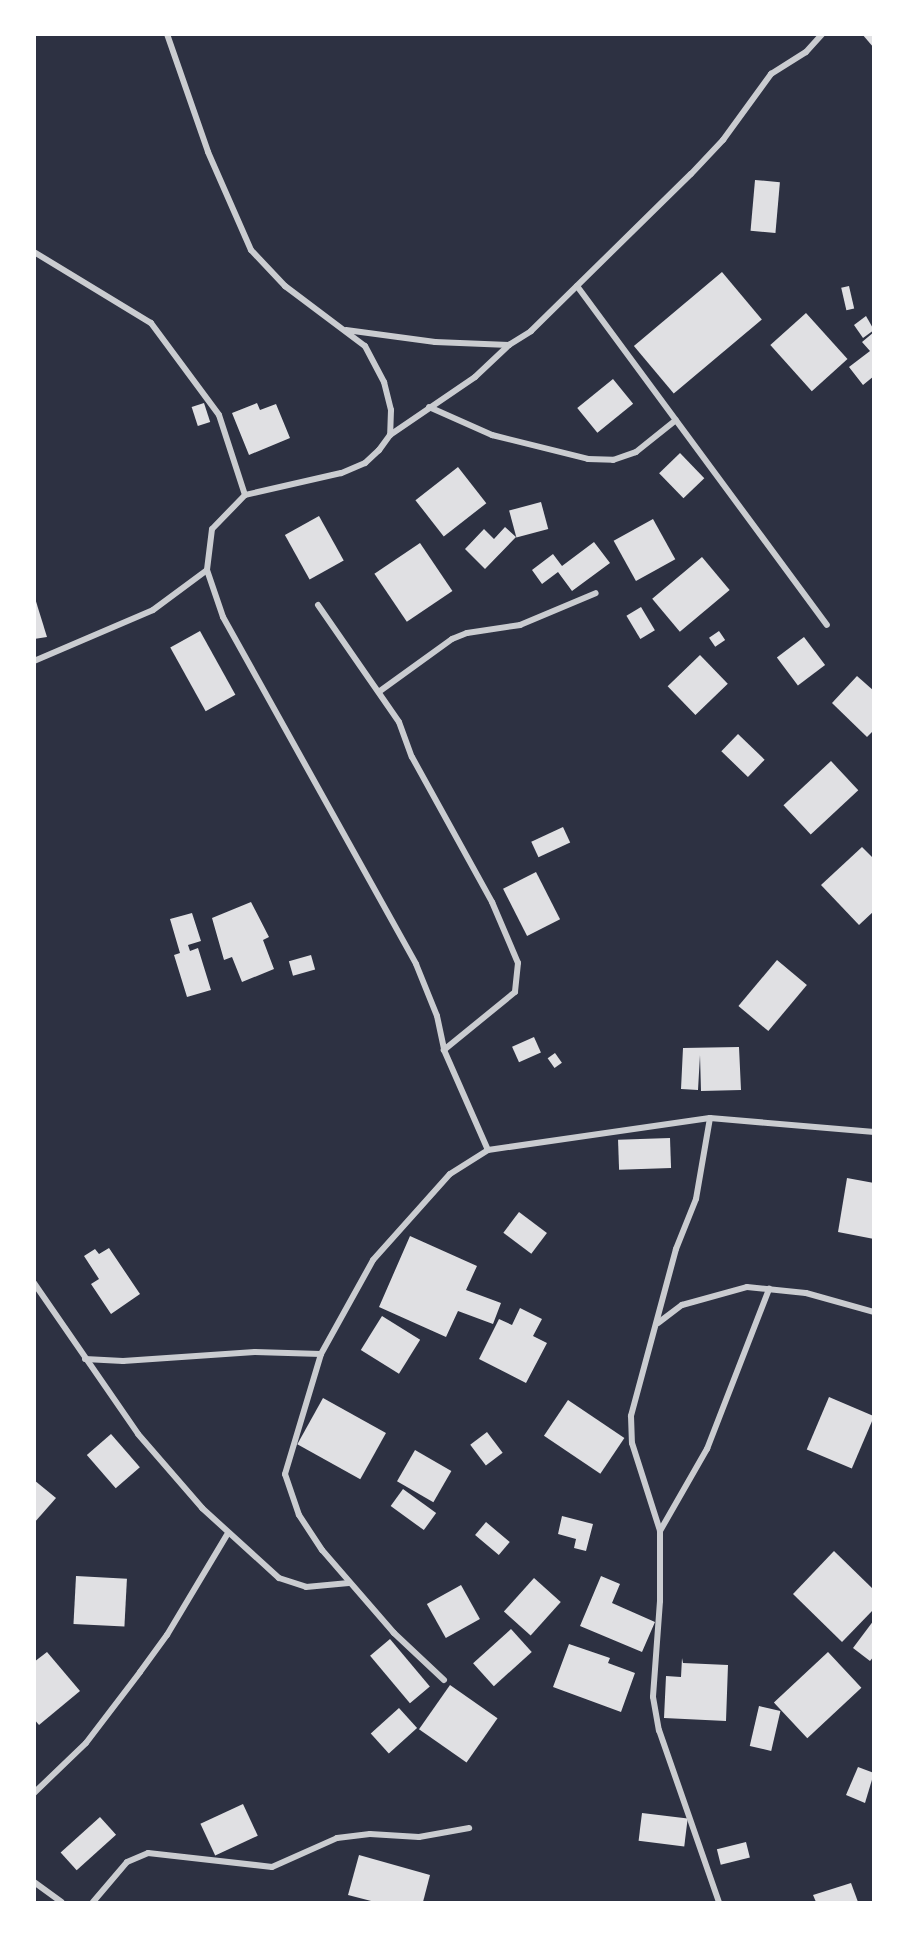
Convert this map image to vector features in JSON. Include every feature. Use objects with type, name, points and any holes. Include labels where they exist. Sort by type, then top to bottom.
[{"type":"street","points":[[167,34],[208,152],[251,250],[285,286],[365,346],[384,382],[391,410],[390,435]]},
{"type":"street","points":[[488,1150],[444,1050],[437,1016],[416,964],[223,617],[207,570],[212,529],[245,495],[349,470],[365,463],[390,435],[429,406],[476,377],[509,345],[531,331],[723,140],[771,74],[806,52],[822,34]]},
{"type":"street","points":[[34,252],[151,323],[219,415],[245,495]]},
{"type":"street","points":[[577,286],[827,626]]},
{"type":"street","points":[[346,330],[435,342],[509,345]]},
{"type":"street","points":[[429,406],[492,435],[588,459],[613,460],[636,452],[676,420]]},
{"type":"street","points":[[34,661],[153,610],[207,570]]},
{"type":"street","points":[[380,691],[452,639],[467,633],[520,625],[596,593]]},
{"type":"street","points":[[318,605],[380,691],[492,902],[518,963],[515,992],[444,1050]]},
{"type":"street","points":[[710,1118],[696,1199],[676,1250],[631,1416],[632,1443],[660,1531],[660,1601],[653,1697],[659,1730],[719,1902]]},
{"type":"street","points":[[444,1680],[394,1633],[349,1583],[299,1515],[285,1474],[321,1354],[373,1260],[450,1174],[488,1150],[710,1118],[873,1132]]},
{"type":"street","points":[[34,1283],[144,1442],[228,1533],[267,1562],[279,1578],[306,1587],[349,1583]]},
{"type":"street","points":[[658,1323],[682,1305],[706,1296],[747,1287],[806,1293],[873,1312]]},
{"type":"street","points":[[660,1531],[707,1449],[769,1289]]},
{"type":"street","points":[[85,1359],[123,1361],[255,1352],[321,1354]]},
{"type":"street","points":[[34,1793],[86,1743],[140,1672],[167,1635],[228,1533]]},
{"type":"street","points":[[93,1902],[127,1862],[148,1853],[272,1867],[337,1838],[370,1834],[419,1837],[469,1828]]},
{"type":"street","points":[[34,1882],[62,1902]]},
{"type":"building","points":[[862,34],[874,34],[874,48]]},
{"type":"building","points":[[755,180],[780,182],[775,233],[751,231]]},
{"type":"building","points":[[722,272],[762,319],[674,393],[634,346]]},
{"type":"building","points":[[849,286],[854,308],[846,310],[841,288]]},
{"type":"building","points":[[806,313],[847,359],[812,391],[770,345]]},
{"type":"building","points":[[866,316],[874,330],[863,338],[854,325]]},
{"type":"building","points":[[874,332],[874,376],[863,385],[849,367],[870,351],[862,342]]},
{"type":"building","points":[[613,379],[633,404],[597,433],[577,408]]},
{"type":"building","points":[[204,403],[210,422],[198,426],[192,407]]},
{"type":"building","points":[[257,403],[260,410],[276,404],[290,438],[249,455],[232,413]]},
{"type":"building","points":[[680,453],[704,478],[683,498],[659,473]]},
{"type":"building","points":[[458,467],[486,503],[444,536],[415,500]]},
{"type":"building","points":[[541,502],[548,529],[516,538],[509,511]]},
{"type":"building","points":[[319,516],[344,561],[310,580],[285,535]]},
{"type":"building","points":[[653,519],[675,559],[636,581],[614,541]]},
{"type":"building","points":[[505,527],[516,537],[485,569],[465,549],[484,529],[494,539]]},
{"type":"building","points":[[594,542],[610,563],[572,591],[558,572],[542,584],[532,570],[553,554],[562,566]]},
{"type":"building","points":[[420,543],[452,591],[407,622],[374,574]]},
{"type":"building","points":[[702,557],[730,590],[680,632],[652,599]]},
{"type":"building","points":[[34,595],[47,637],[34,639]]},
{"type":"building","points":[[641,607],[655,630],[640,639],[626,616]]},
{"type":"building","points":[[200,631],[235,695],[206,711],[170,647]]},
{"type":"building","points":[[719,631],[725,640],[715,647],[709,638]]},
{"type":"building","points":[[804,637],[825,665],[798,685],[777,657]]},
{"type":"building","points":[[700,655],[728,684],[695,715],[668,686]]},
{"type":"building","points":[[857,676],[874,691],[874,730],[867,737],[832,703]]},
{"type":"building","points":[[738,734],[765,760],[748,777],[721,751]]},
{"type":"building","points":[[831,761],[858,790],[811,835],[783,805]]},
{"type":"building","points":[[563,827],[570,842],[538,857],[531,842]]},
{"type":"building","points":[[862,847],[874,859],[874,911],[859,925],[821,885]]},
{"type":"building","points":[[536,872],[560,919],[527,936],[503,889]]},
{"type":"building","points":[[251,902],[269,937],[263,940],[274,969],[242,982],[232,957],[224,960],[212,918]]},
{"type":"building","points":[[192,913],[201,941],[188,945],[190,951],[198,948],[211,990],[187,997],[174,955],[180,953],[170,919]]},
{"type":"building","points":[[311,955],[315,969],[293,976],[289,961]]},
{"type":"building","points":[[777,960],[807,985],[768,1031],[738,1006]]},
{"type":"building","points":[[534,1037],[541,1053],[519,1062],[512,1047]]},
{"type":"building","points":[[739,1047],[741,1090],[701,1091],[700,1055],[698,1090],[681,1089],[683,1048]]},
{"type":"building","points":[[555,1053],[562,1063],[555,1068],[548,1058]]},
{"type":"building","points":[[670,1138],[671,1168],[619,1170],[618,1140]]},
{"type":"building","points":[[847,1178],[874,1183],[874,1239],[838,1232]]},
{"type":"building","points":[[519,1212],[547,1233],[531,1254],[503,1233]]},
{"type":"building","points":[[410,1236],[477,1266],[466,1290],[501,1303],[493,1324],[458,1311],[446,1337],[379,1307]]},
{"type":"building","points":[[109,1248],[140,1294],[111,1314],[91,1284],[99,1279],[84,1256],[95,1249],[99,1254]]},
{"type":"building","points":[[520,1308],[542,1319],[533,1336],[547,1343],[526,1383],[479,1359],[499,1319],[512,1325]]},
{"type":"building","points":[[382,1316],[420,1340],[399,1374],[361,1350]]},
{"type":"building","points":[[829,1397],[874,1416],[852,1469],[807,1449]]},
{"type":"building","points":[[323,1398],[386,1433],[360,1479],[297,1444]]},
{"type":"building","points":[[568,1400],[624,1438],[600,1474],[544,1436]]},
{"type":"building","points":[[487,1432],[503,1453],[486,1465],[470,1445]]},
{"type":"building","points":[[111,1434],[140,1467],[116,1488],[87,1455]]},
{"type":"building","points":[[415,1450],[451,1471],[433,1502],[397,1481]]},
{"type":"building","points":[[34,1480],[56,1498],[34,1523]]},
{"type":"building","points":[[403,1489],[436,1513],[424,1530],[391,1506]]},
{"type":"building","points":[[562,1516],[593,1524],[586,1551],[574,1548],[576,1539],[558,1534]]},
{"type":"building","points":[[486,1522],[510,1542],[499,1555],[475,1535]]},
{"type":"building","points":[[834,1551],[874,1590],[874,1609],[842,1642],[793,1594]]},
{"type":"building","points":[[76,1576],[127,1579],[124,1627],[73,1624]]},
{"type":"building","points":[[601,1576],[620,1584],[612,1603],[655,1622],[642,1652],[580,1626]]},
{"type":"building","points":[[534,1578],[561,1602],[531,1636],[504,1611]]},
{"type":"building","points":[[461,1585],[480,1619],[446,1638],[427,1604]]},
{"type":"building","points":[[874,1620],[874,1656],[870,1661],[853,1648]]},
{"type":"building","points":[[511,1629],[532,1652],[494,1686],[473,1663]]},
{"type":"building","points":[[390,1639],[430,1686],[410,1703],[370,1656]]},
{"type":"building","points":[[569,1644],[610,1658],[608,1663],[635,1673],[621,1712],[553,1687]]},
{"type":"building","points":[[47,1652],[80,1691],[39,1725],[34,1719],[34,1662]]},
{"type":"building","points":[[828,1652],[861,1688],[807,1738],[774,1702]]},
{"type":"building","points":[[682,1658],[683,1663],[728,1665],[726,1721],[664,1718],[666,1676],[681,1677]]},
{"type":"building","points":[[450,1685],[498,1718],[467,1763],[419,1729]]},
{"type":"building","points":[[759,1706],[780,1711],[771,1751],[750,1746]]},
{"type":"building","points":[[399,1708],[417,1728],[389,1753],[371,1733]]},
{"type":"building","points":[[858,1767],[874,1773],[865,1803],[846,1795]]},
{"type":"building","points":[[243,1804],[258,1836],[215,1856],[200,1824]]},
{"type":"building","points":[[642,1813],[688,1819],[684,1846],[639,1841]]},
{"type":"building","points":[[100,1817],[116,1835],[77,1870],[61,1852]]},
{"type":"building","points":[[746,1842],[750,1858],[721,1865],[717,1849]]},
{"type":"building","points":[[359,1855],[430,1875],[423,1902],[375,1902],[348,1895]]},
{"type":"building","points":[[851,1883],[858,1902],[816,1902],[813,1895]]}]
